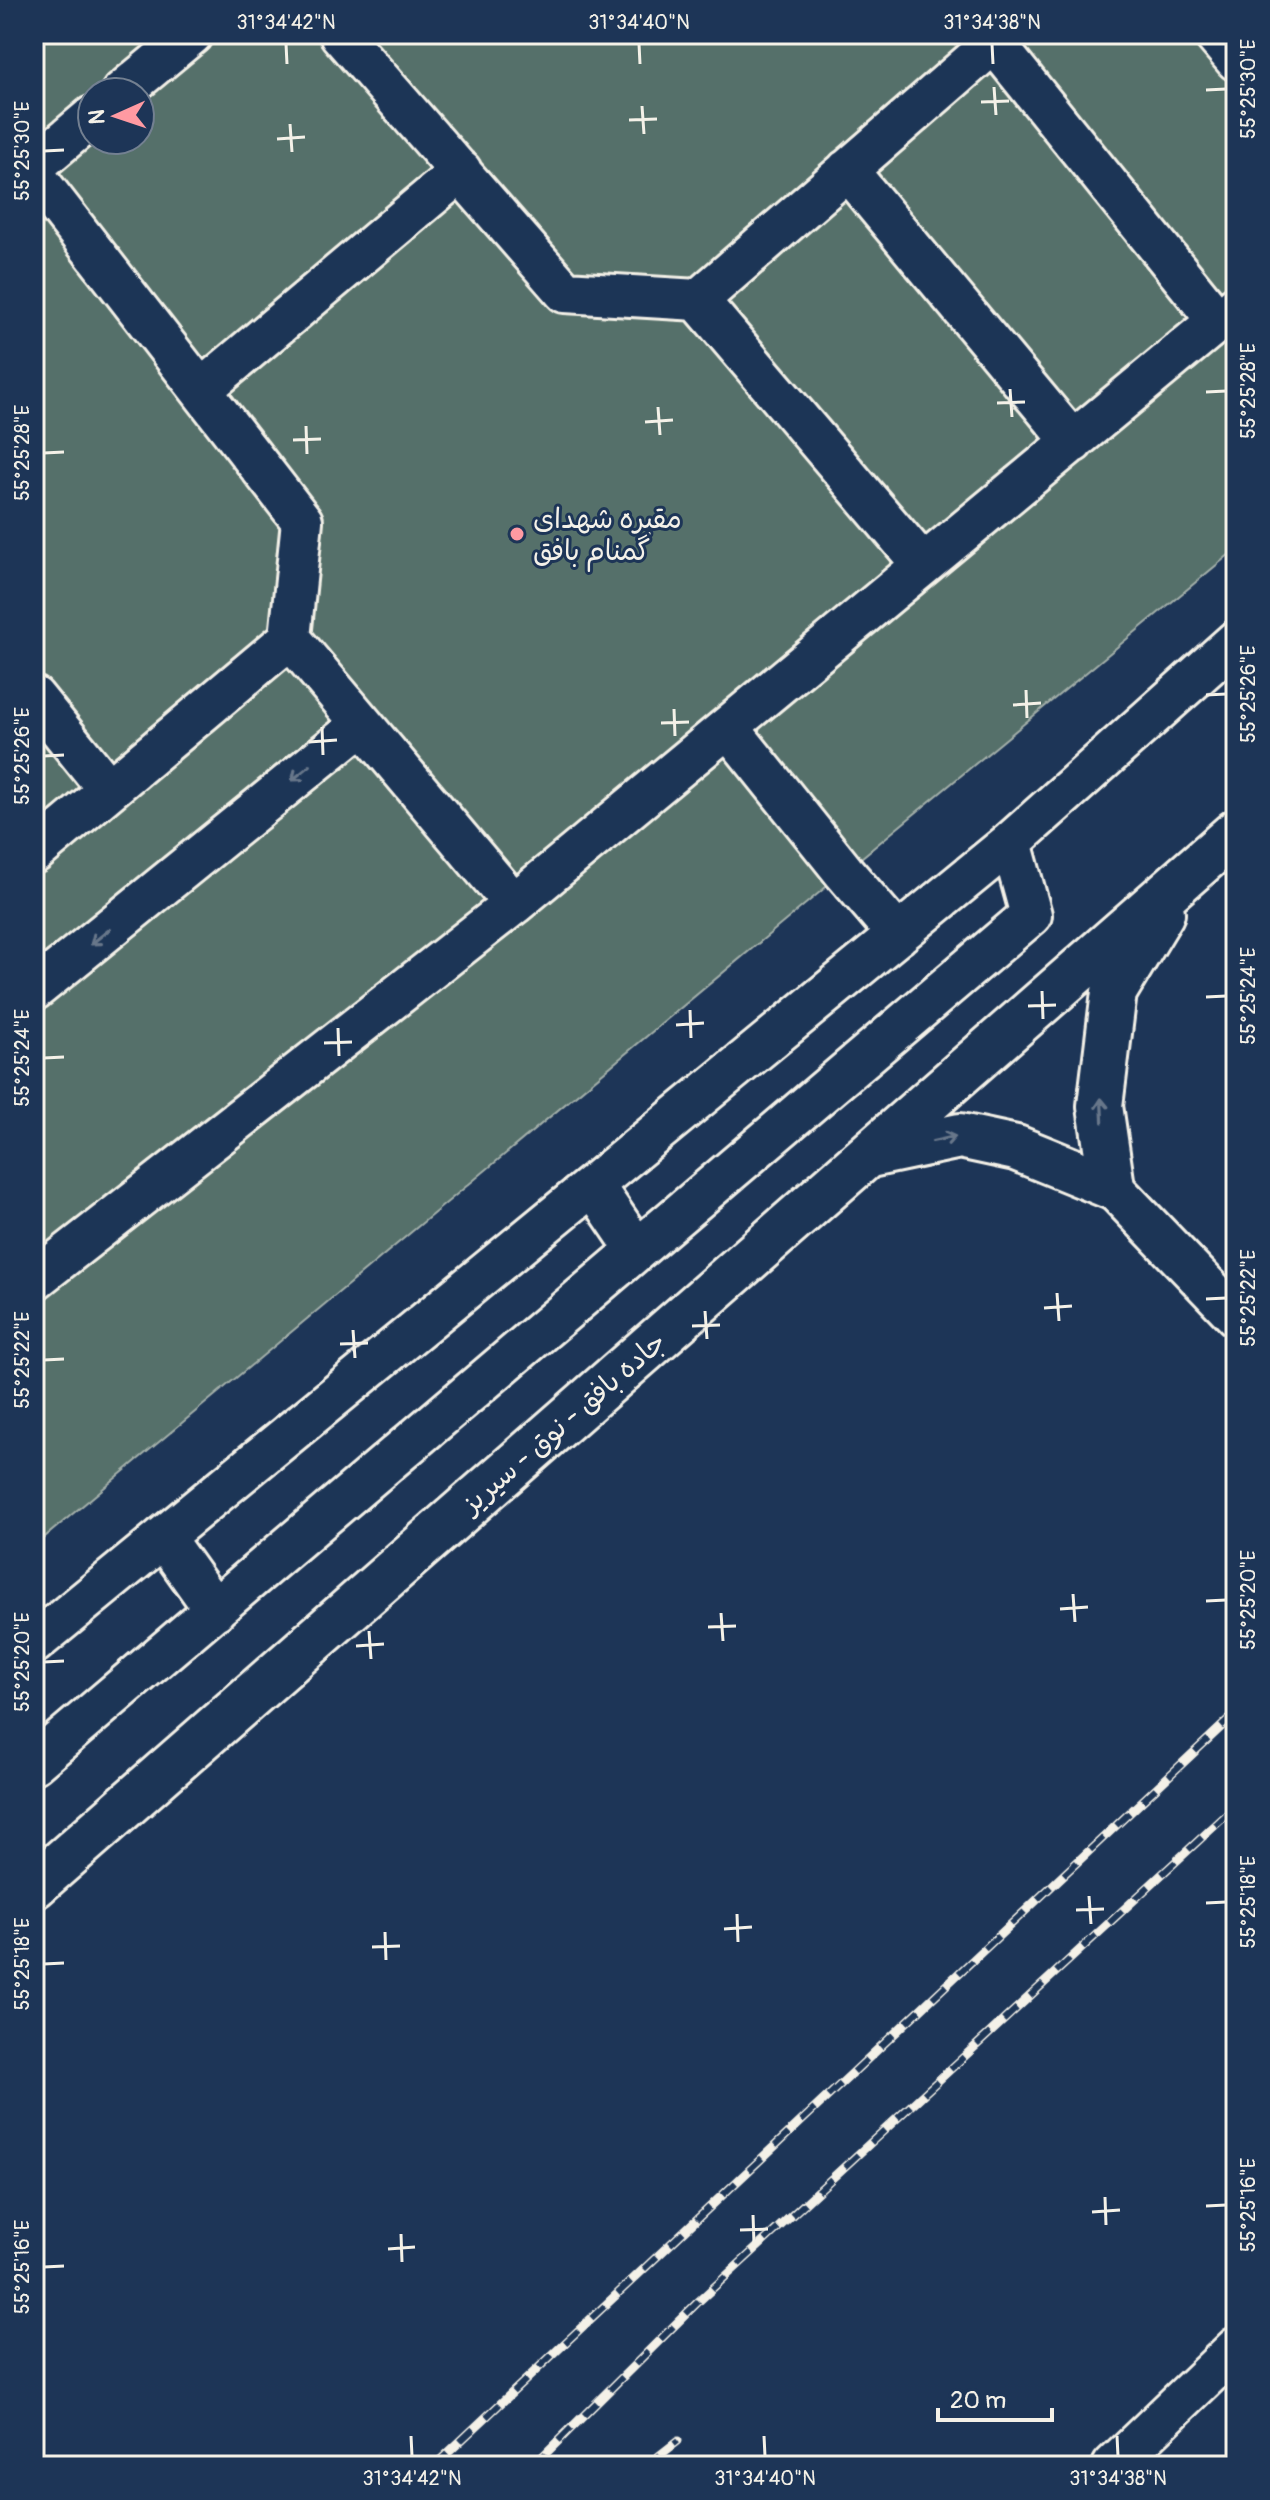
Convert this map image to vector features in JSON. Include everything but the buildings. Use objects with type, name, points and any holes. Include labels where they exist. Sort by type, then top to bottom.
[{"type":"main road","name":"جاده بافق - نوق - سیریز","points":[[34,1886],[1236,832]]},
{"type":"main road","points":[[1112,1187],[1100,1106],[1114,992],[1185,876]]},
{"type":"main road","points":[[867,1155],[960,1136],[1016,1148],[1112,1187]]},
{"type":"street","points":[[141,76],[192,34]]},
{"type":"street","points":[[34,1280],[514,904],[1227,313],[995,37],[698,300],[565,292],[340,34]]},
{"type":"street","points":[[1214,34],[1236,60]]},
{"type":"street","points":[[34,166],[76,131]]},
{"type":"street","points":[[847,170],[1073,442]]},
{"type":"street","points":[[201,390],[461,171]]},
{"type":"street","points":[[34,175],[302,521],[290,638],[34,853]]},
{"type":"street","points":[[698,300],[923,565]]},
{"type":"street","points":[[290,638],[514,904]]},
{"type":"street","points":[[34,1643],[1011,842],[1236,641]]},
{"type":"street","points":[[34,697],[109,790]]},
{"type":"street","points":[[36,984],[362,724]]},
{"type":"street","points":[[728,727],[898,935]]},
{"type":"street","points":[[34,1763],[1031,915],[1011,842]]},
{"type":"street","points":[[593,1185],[637,1250]]},
{"type":"street","points":[[1112,1187],[1236,1316]]},
{"type":"street","points":[[163,1537],[215,1610]]},
{"type":"street","points":[[1113,2466],[1236,2348]]},
{"type":"green space","points":[[34,34],[1236,34],[1236,549],[34,1546]]},
{"type":"railway","points":[[434,2466],[1236,1713]]},
{"type":"railway","points":[[533,2466],[699,2301],[1236,1806]]},
{"type":"railway","points":[[646,2466],[678,2441]]},
{"type":"place","name":"مقبره شهدای گمنام بافق","points":[[517,534]]}]
